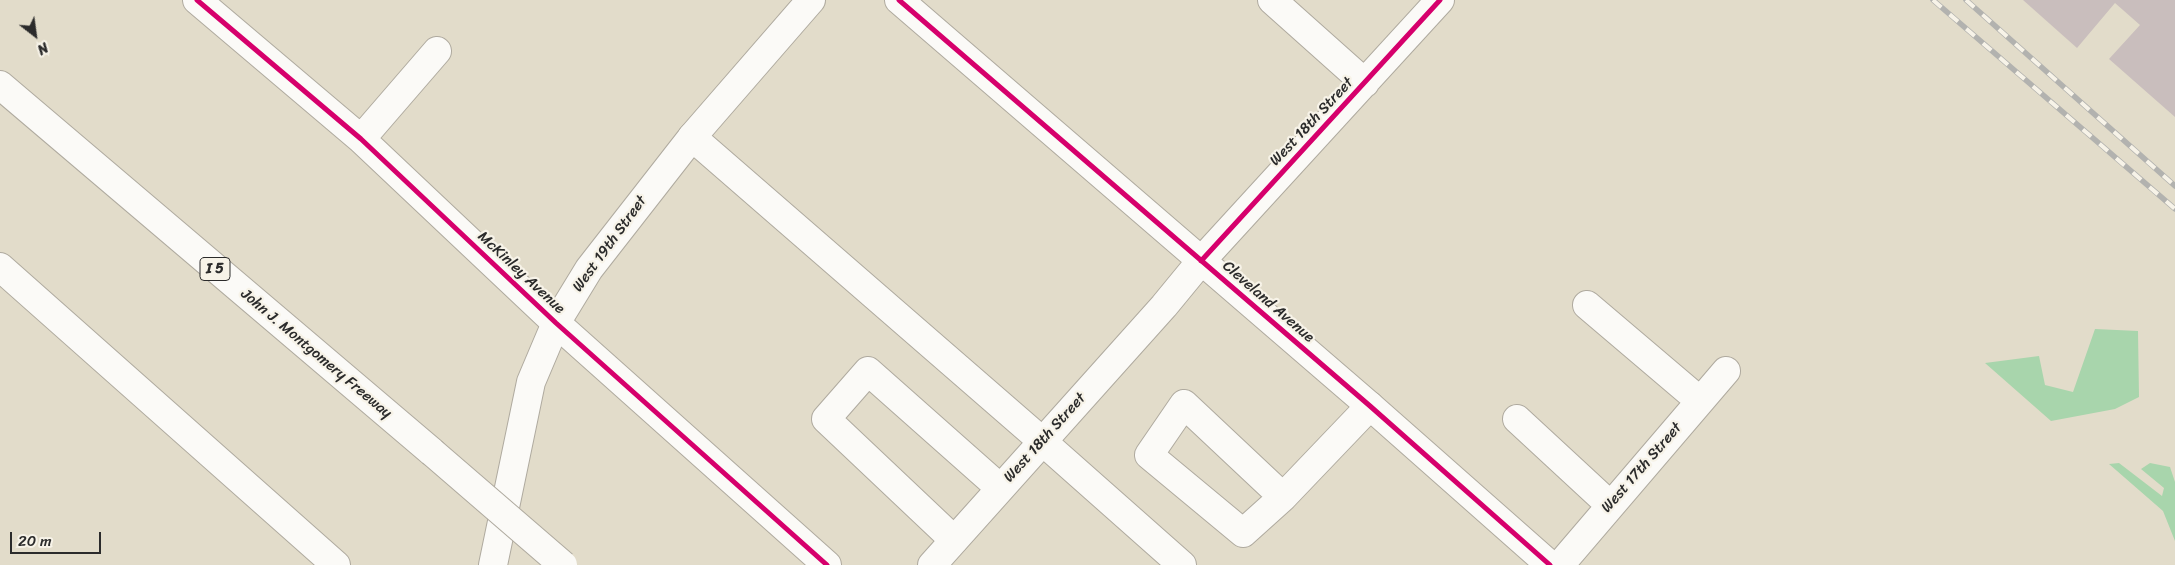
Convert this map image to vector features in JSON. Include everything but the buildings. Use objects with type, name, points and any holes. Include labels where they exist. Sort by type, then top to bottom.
[{"type":"main road","name":"McKinley Avenue","points":[[197,0],[361,139],[556,323],[827,565]]},
{"type":"main road","name":"West 19th Street","points":[[493,565],[531,382],[556,323],[589,268],[692,137],[811,0]]},
{"type":"main road","name":"Cleveland Avenue","points":[[899,0],[1370,406],[1550,565]]},
{"type":"main road","points":[[1272,0],[1366,83]]},
{"type":"main road","name":"West 18th Street","points":[[932,565],[1164,306],[1201,261],[1440,0]]},
{"type":"main road","points":[[361,139],[437,51]]},
{"type":"main road","name":"John J. Montgomery Freeway","points":[[0,85],[563,565]]},
{"type":"main road","points":[[692,137],[1182,565]]},
{"type":"main road","points":[[0,267],[336,565]]},
{"type":"main road","points":[[1587,305],[1700,401]]},
{"type":"main road","name":"West 17th Street","points":[[1560,565],[1610,504],[1726,371]]},
{"type":"main road","points":[[954,540],[826,419],[838,405],[868,372],[1000,488]]},
{"type":"main road","points":[[1283,497],[1184,404],[1149,455],[1243,533],[1283,497],[1370,406]]},
{"type":"main road","points":[[1517,420],[1610,504]]},
{"type":"green space","points":[[2095,329],[2138,331],[2139,397],[2115,409],[2051,421],[1985,363],[2039,356],[2045,385],[2073,392]]},
{"type":"green space","points":[[2119,463],[2162,496],[2164,488],[2141,469],[2150,463],[2170,467],[2175,482],[2175,541],[2163,511],[2109,464]]},
{"type":"railway","points":[[1933,0],[2175,209]]},
{"type":"railway","points":[[1966,0],[2175,186]]},
{"type":"cycle path","points":[[197,0],[361,139],[556,323],[827,565]]},
{"type":"cycle path","points":[[899,0],[1370,406],[1550,565]]},
{"type":"cycle path","points":[[1201,261],[1440,0]]}]
